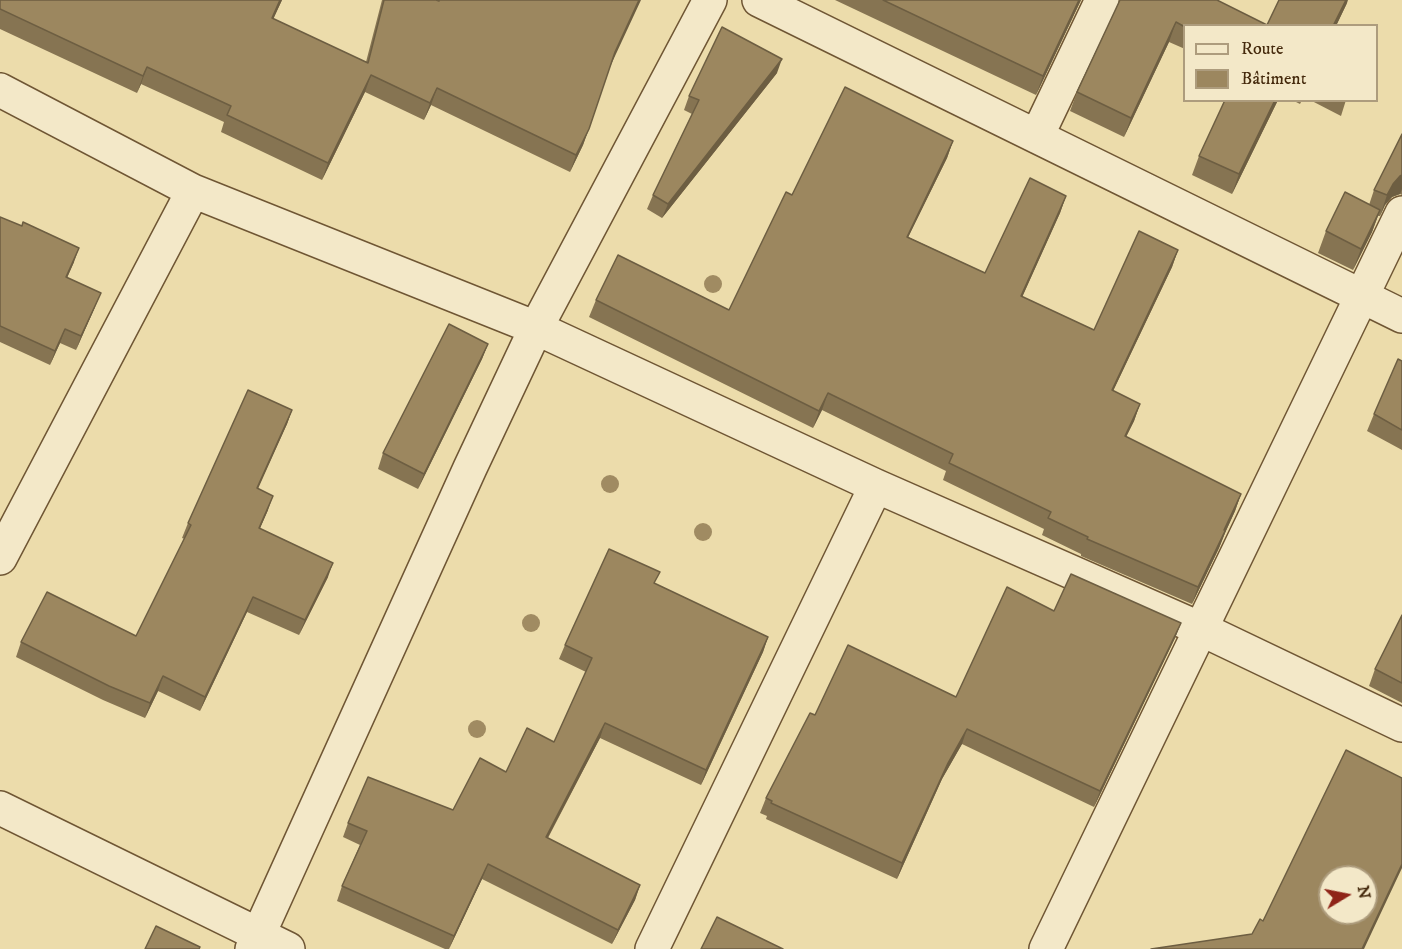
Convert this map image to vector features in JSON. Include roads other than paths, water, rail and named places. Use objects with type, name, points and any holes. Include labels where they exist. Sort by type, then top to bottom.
[{"type":"street","points":[[0,808],[266,944],[465,479],[536,328],[710,0]]},
{"type":"street","points":[[759,0],[1402,316]]},
{"type":"street","points":[[1036,136],[1102,0]]},
{"type":"street","points":[[0,90],[193,191],[536,328],[876,486],[1201,629],[1402,725]]},
{"type":"street","points":[[0,558],[193,191]]},
{"type":"street","points":[[1047,949],[1402,213]]},
{"type":"street","points":[[652,949],[876,486]]}]
